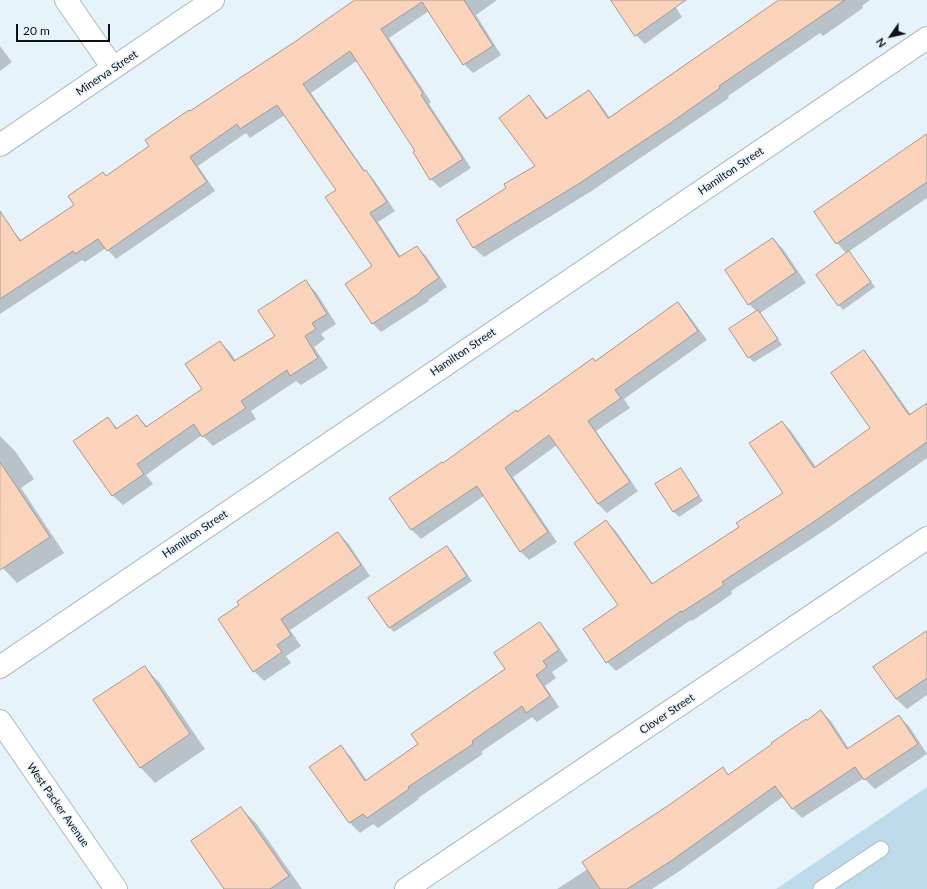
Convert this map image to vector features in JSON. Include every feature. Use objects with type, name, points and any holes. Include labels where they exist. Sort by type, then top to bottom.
[{"type":"street","points":[[66,0],[113,68]]},
{"type":"street","name":"Minerva Street","points":[[0,145],[213,0]]},
{"type":"street","name":"Hamilton Street","points":[[0,667],[927,38]]},
{"type":"street","name":"Clover Street","points":[[406,889],[927,538]]},
{"type":"street","name":"West Packer Avenue","points":[[0,721],[116,889]]},
{"type":"lane","points":[[821,889],[881,849]]},
{"type":"shaded area","points":[[927,787],[927,889],[776,889]]},
{"type":"building","points":[[355,0],[464,0],[493,46],[463,65],[422,2],[381,29],[423,93],[421,95],[463,159],[430,180],[413,152],[415,151],[350,51],[303,84],[364,171],[366,170],[387,202],[370,213],[399,257],[417,246],[439,278],[420,291],[421,292],[372,324],[345,284],[372,266],[325,197],[336,190],[277,105],[240,129],[237,124],[190,157],[207,182],[107,251],[98,239],[75,254],[73,251],[0,299],[0,211],[20,241],[74,205],[68,196],[103,172],[106,176],[149,146],[145,140],[293,43]]},
{"type":"building","points":[[611,0],[686,0],[635,36]]},
{"type":"building","points":[[779,0],[845,0],[719,86],[720,88],[669,124],[580,183],[473,248],[456,220],[506,188],[504,184],[535,166],[499,118],[529,95],[546,119],[589,90],[608,118]]},
{"type":"building","points":[[927,134],[927,182],[836,244],[814,212]]},
{"type":"building","points":[[773,238],[796,272],[748,305],[725,270]]},
{"type":"building","points":[[849,251],[871,282],[838,306],[816,275]]},
{"type":"building","points":[[306,280],[327,314],[312,323],[316,329],[305,336],[318,358],[290,376],[287,370],[241,401],[246,408],[202,437],[194,424],[137,464],[144,474],[112,496],[73,441],[108,417],[116,429],[137,415],[146,427],[202,389],[185,364],[220,341],[234,361],[275,336],[258,311]]},
{"type":"building","points":[[678,302],[698,331],[615,390],[621,398],[588,421],[630,482],[598,504],[549,435],[505,468],[548,532],[520,552],[477,486],[411,530],[389,498],[442,462],[443,463],[516,410],[517,412],[593,358],[595,361]]},
{"type":"building","points":[[758,310],[778,339],[748,358],[729,329]]},
{"type":"building","points":[[864,350],[909,415],[927,403],[927,442],[818,519],[722,582],[724,585],[682,612],[681,611],[606,663],[583,629],[618,605],[574,543],[606,520],[652,584],[739,527],[736,523],[783,493],[749,443],[782,421],[814,468],[870,428],[831,373]]},
{"type":"building","points":[[0,462],[50,537],[0,570]]},
{"type":"building","points":[[681,468],[699,496],[673,512],[655,484]]},
{"type":"building","points":[[338,532],[361,565],[281,619],[291,635],[277,645],[282,652],[253,672],[218,619],[239,605],[237,602]]},
{"type":"building","points":[[447,546],[467,576],[389,628],[368,598]]},
{"type":"building","points":[[540,622],[559,650],[543,661],[547,667],[536,675],[550,696],[526,713],[522,706],[472,741],[473,744],[408,787],[409,789],[367,818],[363,814],[349,823],[309,767],[341,745],[365,781],[418,744],[411,734],[505,669],[494,653]]},
{"type":"building","points":[[927,631],[927,678],[896,699],[873,667]]},
{"type":"building","points":[[145,666],[190,734],[140,768],[93,700]]},
{"type":"building","points":[[821,710],[847,749],[899,715],[918,744],[864,780],[855,767],[792,809],[775,786],[671,861],[627,889],[600,889],[582,862],[669,805],[723,767],[728,775],[772,744],[771,743]]},
{"type":"building","points":[[241,807],[289,876],[270,889],[224,889],[191,841]]}]
